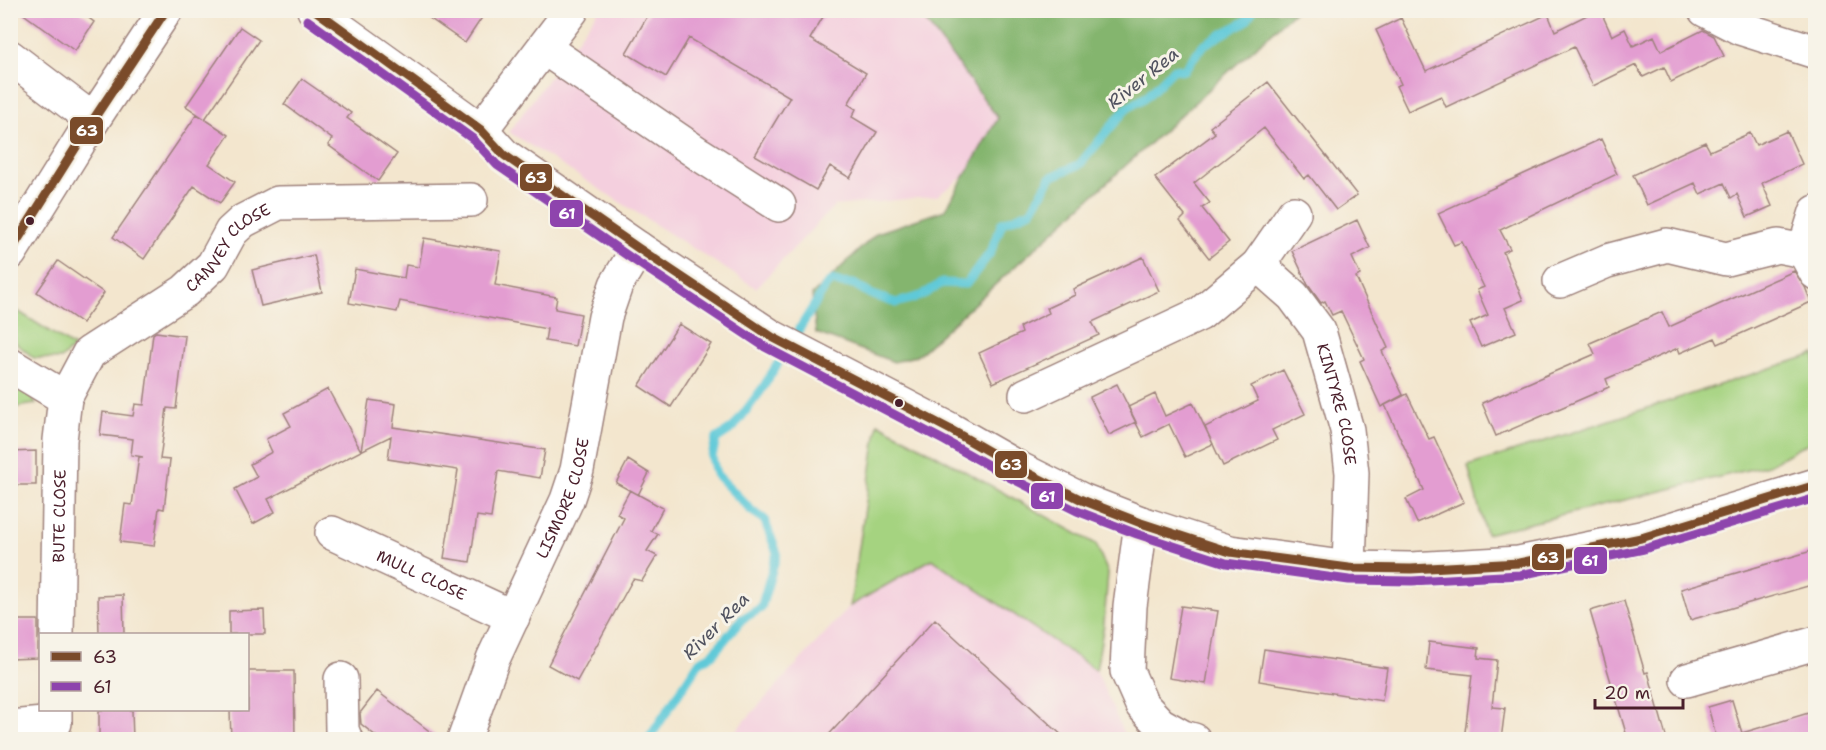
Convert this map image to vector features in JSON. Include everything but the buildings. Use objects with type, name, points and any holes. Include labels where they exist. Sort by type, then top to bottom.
[{"type":"street","points":[[10,253],[93,120],[166,10]]},
{"type":"street","points":[[314,10],[481,130],[504,155],[638,249],[772,337],[1082,501],[1230,552],[1349,568],[1411,569],[1519,563],[1641,538],[1815,485]]},
{"type":"street","points":[[481,130],[572,10]]},
{"type":"street","points":[[1705,10],[1740,28],[1814,46]]},
{"type":"street","points":[[544,48],[699,154],[779,205]]},
{"type":"street","points":[[10,57],[93,120]]},
{"type":"street","name":"CANVEY CLOSE","points":[[65,398],[89,353],[185,291],[213,265],[231,232],[258,212],[278,203],[471,200]]},
{"type":"street","points":[[1560,281],[1607,261],[1667,245],[1726,259],[1778,246],[1810,262],[1815,212]]},
{"type":"street","points":[[1026,395],[1200,314],[1258,265],[1294,213]]},
{"type":"street","name":"LISMORE CLOSE","points":[[464,740],[493,659],[567,500],[577,470],[605,317],[616,285],[638,249]]},
{"type":"street","name":"KINTYRE CLOSE","points":[[1258,265],[1293,296],[1319,331],[1347,430],[1352,473],[1349,568]]},
{"type":"street","points":[[10,365],[65,398]]},
{"type":"street","name":"BUTE CLOSE","points":[[57,633],[60,440],[65,398]]},
{"type":"street","points":[[1141,523],[1130,606],[1127,671],[1142,705],[1160,724],[1183,737],[1194,740]]},
{"type":"street","name":"MULL CLOSE","points":[[332,533],[513,617]]},
{"type":"street","points":[[1687,680],[1815,643]]},
{"type":"street","points":[[341,679],[342,730],[346,740]]},
{"type":"street","points":[[10,727],[57,724]]},
{"type":"shaded area","points":[[599,10],[918,11],[998,118],[963,177],[937,196],[834,206],[756,288],[509,132]]},
{"type":"shaded area","points":[[932,559],[1096,670],[1126,739],[727,740],[850,606]]},
{"type":"green space","points":[[918,11],[1295,11],[918,355],[894,362],[816,333],[812,295],[877,233],[945,210],[998,118]]},
{"type":"green space","points":[[13,308],[74,347],[61,359],[34,358],[17,344],[11,331]]},
{"type":"green space","points":[[1815,354],[1816,435],[1812,441],[1768,465],[1486,534],[1468,466]]},
{"type":"green space","points":[[10,380],[27,389],[36,404],[11,408]]},
{"type":"green space","points":[[878,423],[1096,544],[1108,573],[1104,624],[1096,670],[932,559],[850,606]]},
{"type":"waterway","name":"River Rea","points":[[648,740],[700,661],[712,655],[742,619],[761,608],[777,553],[764,519],[752,511],[716,474],[712,457],[716,439],[733,428],[762,389],[826,286],[833,280],[838,283],[854,284],[870,294],[896,303],[921,296],[942,283],[966,284],[990,253],[1002,223],[1031,211],[1051,177],[1080,164],[1126,109],[1146,97],[1174,69],[1184,70],[1203,45],[1246,21],[1253,10]]},
{"type":"transit line","name":"63","points":[[10,252],[166,10]]},
{"type":"transit line","name":"63","points":[[315,10],[481,130],[504,155],[772,337],[1082,500],[1141,523],[1230,552],[1349,568],[1411,569],[1519,563],[1641,538],[1816,485]]},
{"type":"transit line","name":"61","points":[[307,20],[473,139],[497,165],[765,347],[1077,511],[1137,534],[1226,563],[1349,580],[1412,581],[1520,575],[1644,549],[1816,498]]}]
